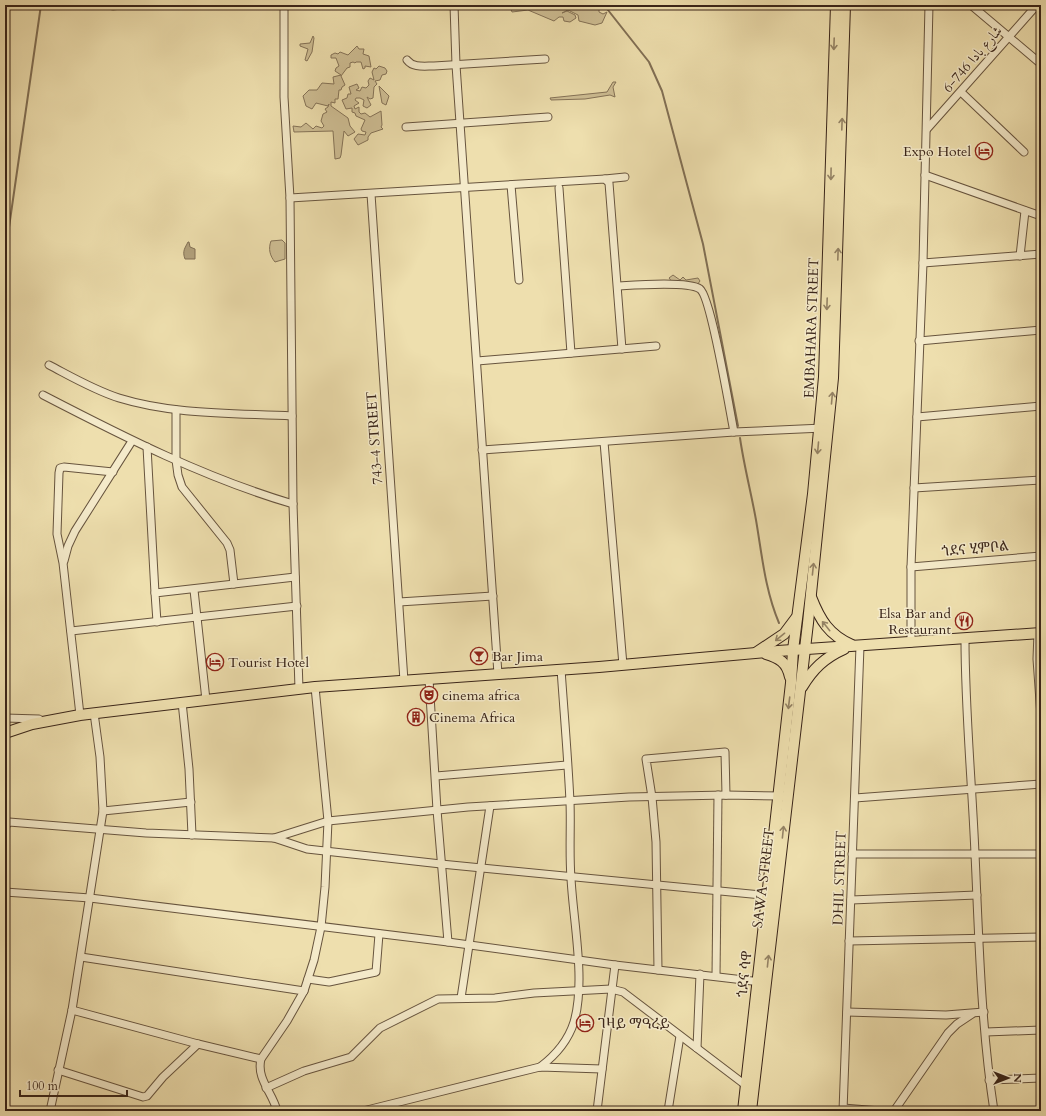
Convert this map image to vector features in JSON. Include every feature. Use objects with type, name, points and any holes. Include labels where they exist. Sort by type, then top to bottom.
[{"type":"main road","name":"EMBAHARA STREET","points":[[805,649],[824,428],[824,370],[836,5]]},
{"type":"main road","name":"EMBAHARA STREET","points":[[793,650],[824,428],[836,329],[845,5]]},
{"type":"main road","points":[[810,595],[818,614],[827,628],[841,640],[854,646]]},
{"type":"main road","points":[[758,653],[784,634],[798,615]]},
{"type":"main road","points":[[5,733],[51,720],[80,715],[315,687],[805,649],[1039,633]]},
{"type":"main road","points":[[799,690],[823,660],[854,646]]},
{"type":"main road","name":"SAWA STREET","points":[[751,1111],[750,1088],[782,796],[805,649]]},
{"type":"main road","points":[[782,796],[793,650]]},
{"type":"main road","points":[[758,653],[780,659],[789,670],[791,683]]},
{"type":"main road","points":[[743,1111],[750,1088]]},
{"type":"street","points":[[284,5],[284,97],[290,198],[293,504],[299,689]]},
{"type":"street","points":[[454,5],[456,65],[498,674]]},
{"type":"street","points":[[911,642],[911,567],[923,263],[930,5]]},
{"type":"street","points":[[971,5],[1041,64]]},
{"type":"street","name":"شارع بادا 746-6","points":[[927,129],[1037,5]]},
{"type":"street","points":[[407,60],[410,64],[416,66],[545,59]]},
{"type":"street","points":[[961,92],[1024,152]]},
{"type":"street","points":[[406,127],[548,117]]},
{"type":"street","points":[[925,175],[1041,216]]},
{"type":"street","points":[[290,198],[626,177]]},
{"type":"street","points":[[605,179],[609,183],[622,349]]},
{"type":"street","points":[[511,185],[519,280]]},
{"type":"street","points":[[559,188],[571,353]]},
{"type":"street","name":"743-4 STREET","points":[[371,194],[400,602],[404,681]]},
{"type":"street","points":[[1020,256],[1025,211]]},
{"type":"street","points":[[923,263],[1041,254]]},
{"type":"street","points":[[618,286],[669,284],[700,289],[704,294],[711,316],[734,432]]},
{"type":"street","points":[[919,341],[1041,330]]},
{"type":"street","points":[[476,360],[656,346]]},
{"type":"street","points":[[49,365],[100,391],[154,407],[176,410],[292,416]]},
{"type":"street","points":[[43,395],[132,441],[236,486],[293,504]]},
{"type":"street","points":[[917,417],[1041,406]]},
{"type":"street","points":[[176,410],[176,460],[178,475],[182,487],[227,543],[230,550],[234,584]]},
{"type":"street","points":[[482,450],[734,432],[824,428]]},
{"type":"street","points":[[63,563],[68,546],[75,531],[132,441]]},
{"type":"street","points":[[604,442],[623,664]]},
{"type":"street","points":[[147,447],[154,593],[157,622]]},
{"type":"street","points":[[80,715],[63,563],[56,522],[60,468],[64,467],[113,472]]},
{"type":"street","points":[[914,488],[1041,480]]},
{"type":"street","name":"ጎደና ሂምቦል","points":[[911,567],[1041,556]]},
{"type":"street","points":[[154,593],[194,590],[295,577]]},
{"type":"street","points":[[194,590],[206,700]]},
{"type":"street","points":[[400,602],[493,596]]},
{"type":"street","points":[[71,631],[297,606]]},
{"type":"street","points":[[1039,633],[1037,659],[1041,716]]},
{"type":"street","points":[[965,639],[965,682],[976,856],[978,940],[989,1080],[994,1111]]},
{"type":"street","name":"DHIL STREET","points":[[843,1109],[855,798],[854,646]]},
{"type":"street","points":[[540,1067],[559,1051],[568,1035],[574,1023],[578,992],[578,960],[571,876],[570,802],[561,669]]},
{"type":"street","points":[[429,679],[437,810],[448,942]]},
{"type":"street","points":[[277,1111],[260,1072],[261,1060],[287,1020],[304,990],[308,979],[321,927],[328,851],[328,821],[315,687]]},
{"type":"street","points":[[182,702],[191,802],[192,835]]},
{"type":"street","points":[[50,1111],[72,1010],[103,811],[100,757],[94,713]]},
{"type":"street","points":[[5,718],[51,720]]},
{"type":"street","points":[[658,970],[657,884],[652,797],[646,759],[723,752],[727,755],[726,795]]},
{"type":"street","points":[[436,776],[567,765]]},
{"type":"street","points":[[855,798],[1041,784]]},
{"type":"street","points":[[274,838],[328,821],[437,810],[652,797],[718,795],[782,796]]},
{"type":"street","points":[[716,976],[715,890],[718,795]]},
{"type":"street","points":[[103,811],[191,802]]},
{"type":"street","points":[[461,998],[490,806]]},
{"type":"street","points":[[5,827],[9,822],[192,835],[274,838],[307,849],[441,864],[771,896]]},
{"type":"street","points":[[852,854],[976,856],[1041,854]]},
{"type":"street","points":[[5,892],[90,898],[448,942],[615,965],[761,982]]},
{"type":"street","points":[[851,900],[977,895]]},
{"type":"street","points":[[308,979],[329,982],[376,972],[379,934]]},
{"type":"street","points":[[849,941],[978,940],[1041,937]]},
{"type":"street","points":[[81,956],[304,990]]},
{"type":"street","points":[[597,1111],[615,965]]},
{"type":"street","points":[[696,1048],[700,974]]},
{"type":"street","points":[[266,1088],[304,1071],[352,1057],[380,1028],[432,1001],[461,998],[495,998],[534,993],[578,992],[611,989],[623,992],[750,1088]]},
{"type":"street","points":[[72,1010],[261,1060]]},
{"type":"street","points":[[847,1012],[972,1014],[984,1012]]},
{"type":"street","points":[[894,1111],[948,1033],[972,1014]]},
{"type":"street","points":[[986,1032],[1041,1030]]},
{"type":"street","points":[[668,1111],[680,1036]]},
{"type":"street","points":[[58,1070],[143,1097],[147,1096],[163,1076],[198,1044]]},
{"type":"street","points":[[363,1111],[379,1109],[540,1067],[602,1069]]},
{"type":"street","points":[[989,1080],[1041,1078]]},
{"type":"street","points":[[843,1109],[880,1111]]},
{"type":"shaded area","points":[[103,5],[122,5],[121,9],[113,10],[103,8]]},
{"type":"shaded area","points":[[509,5],[599,5],[599,12],[603,14],[607,12],[602,23],[595,25],[579,21],[578,15],[568,10],[562,13],[567,11],[575,15],[576,18],[570,22],[564,21],[563,17],[559,17],[554,21],[528,10],[512,12]]},
{"type":"shaded area","points":[[313,36],[312,52],[307,61],[305,60],[308,49],[300,46],[300,44],[310,43]]},
{"type":"shaded area","points":[[357,46],[359,49],[364,49],[363,54],[369,56],[371,67],[365,66],[363,69],[361,62],[353,62],[350,63],[350,67],[347,68],[341,76],[345,85],[341,90],[339,90],[338,99],[335,99],[335,103],[331,102],[331,106],[348,118],[350,126],[355,132],[348,136],[344,131],[341,155],[340,158],[335,159],[333,131],[294,132],[293,126],[301,127],[306,123],[313,129],[316,126],[322,128],[324,126],[321,121],[323,114],[327,112],[325,109],[328,107],[329,104],[328,106],[316,103],[312,109],[306,106],[303,96],[309,90],[317,90],[322,83],[334,84],[333,77],[341,75],[335,71],[339,66],[336,58],[331,58],[331,55],[335,53],[338,54],[340,52],[348,55]]},
{"type":"shaded area","points":[[379,66],[385,68],[387,71],[386,74],[382,75],[380,80],[375,81],[377,84],[374,87],[373,98],[370,99],[367,97],[371,105],[367,108],[363,106],[364,100],[356,98],[355,100],[359,103],[354,106],[355,109],[359,107],[359,112],[361,114],[365,113],[370,117],[381,111],[381,127],[383,129],[371,133],[368,140],[358,145],[354,139],[358,134],[365,135],[366,132],[362,131],[361,129],[365,120],[356,116],[355,113],[352,112],[352,108],[346,109],[342,100],[347,98],[348,94],[351,94],[349,87],[357,84],[359,88],[356,90],[360,91],[362,87],[366,88],[369,85],[368,81],[370,78],[374,80],[372,72],[374,68],[376,69]]},
{"type":"shaded area","points":[[613,82],[616,82],[613,87],[615,97],[610,95],[585,99],[551,100],[550,98],[607,92]]},
{"type":"shaded area","points":[[379,86],[389,96],[386,105],[382,103]]},
{"type":"shaded area","points":[[282,240],[285,243],[285,259],[275,262],[270,252],[271,241]]},
{"type":"shaded area","points":[[188,242],[190,247],[195,249],[195,259],[185,259],[184,252]]},
{"type":"shaded area","points":[[673,275],[680,280],[683,277],[686,280],[698,278],[700,281],[697,285],[673,283],[669,278]]},
{"type":"waterway","points":[[5,255],[41,5]]},
{"type":"waterway","points":[[604,5],[649,62],[662,91],[703,244],[738,426]]},
{"type":"waterway","points":[[740,438],[767,585],[779,623]]},
{"type":"place","name":"Expo Hotel","points":[[984,151]]},
{"type":"place","name":"Elsa Bar and Restaurant","points":[[964,621]]},
{"type":"place","name":"Bar Jima","points":[[479,656]]},
{"type":"place","name":"Tourist Hotel","points":[[215,662]]},
{"type":"place","name":"cinema africa","points":[[429,695]]},
{"type":"place","name":"Cinema Africa","points":[[416,717]]},
{"type":"place","name":"ገዛይ ማዓረይ","points":[[585,1023]]}]
